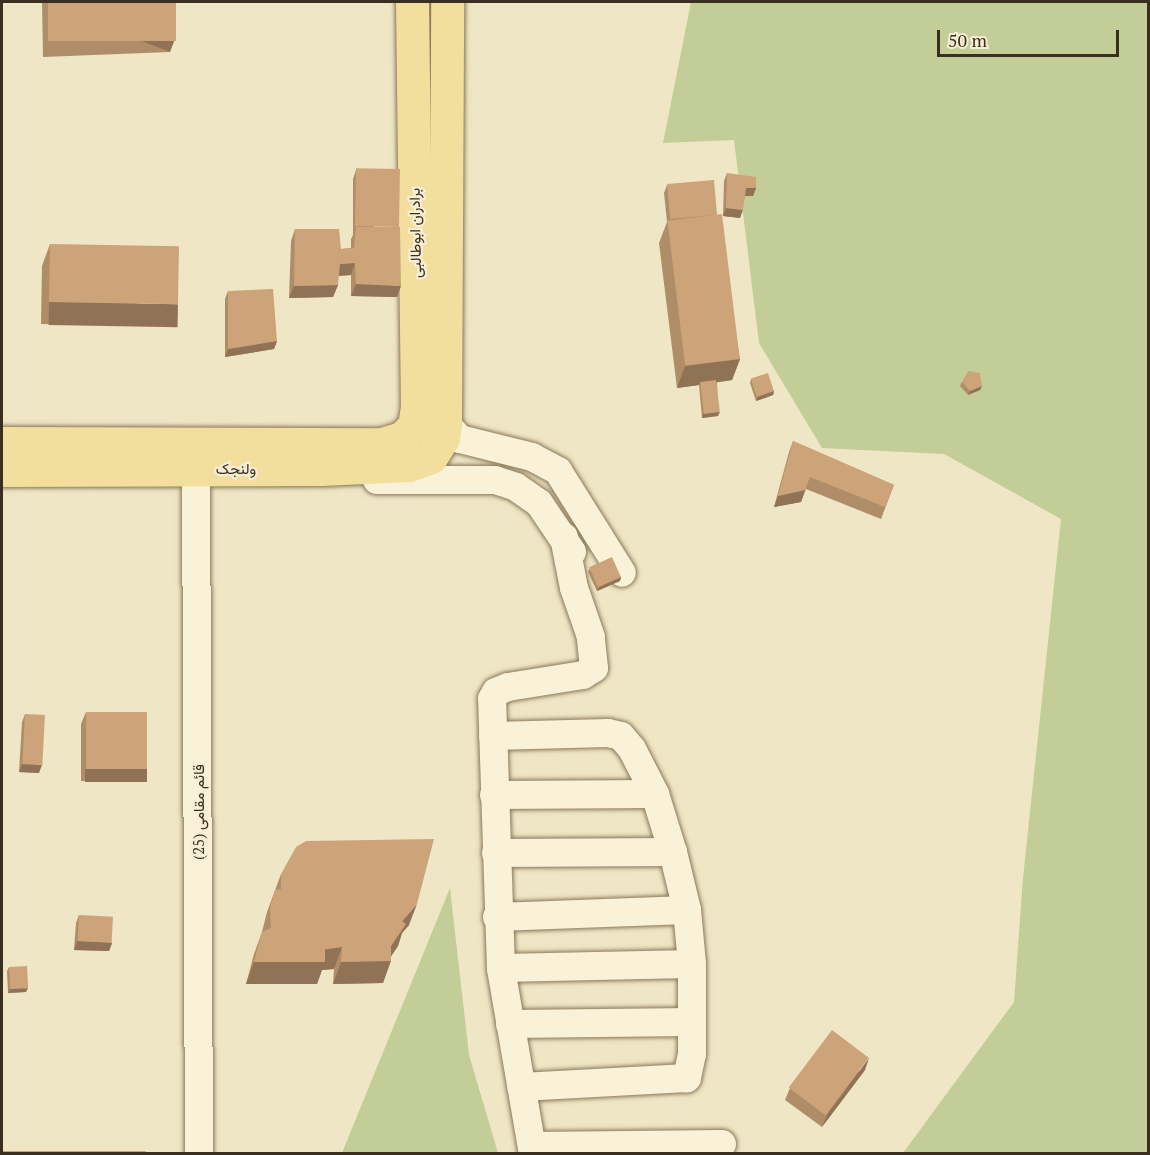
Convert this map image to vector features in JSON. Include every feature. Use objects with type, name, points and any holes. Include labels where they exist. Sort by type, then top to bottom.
[{"type":"main road","name":"برادران ابوطالبی","points":[[382,444],[402,438],[414,426],[417,408],[412,2]]},
{"type":"main road","name":"برادران ابوطالبی","points":[[445,423],[447,2]]},
{"type":"main road","name":"ولنجک","points":[[2,470],[203,470],[409,465],[431,457],[438,448],[445,423]]},
{"type":"main road","name":"ولنجک","points":[[2,443],[382,444]]},
{"type":"street","points":[[445,423],[460,439],[506,449],[558,471],[622,573]]},
{"type":"street","points":[[495,480],[506,449]]},
{"type":"street","points":[[203,470],[228,482],[495,480],[516,487],[538,503],[564,537],[589,590]]},
{"type":"street","name":"قائم مقامی (25)","points":[[199,1154],[203,470]]},
{"type":"street","points":[[564,537],[574,588],[591,637],[594,668],[583,675],[496,692],[492,699],[497,917],[501,968],[532,1150],[722,1144]]},
{"type":"street","points":[[493,736],[608,733],[621,736],[632,749],[655,794],[673,852],[687,910],[692,964],[692,1022],[687,1078],[521,1087]]},
{"type":"street","points":[[494,795],[655,794]]},
{"type":"street","points":[[496,853],[673,852]]},
{"type":"street","points":[[497,917],[687,910]]},
{"type":"street","points":[[501,968],[692,964]]},
{"type":"street","points":[[510,1024],[692,1022]]},
{"type":"green space","points":[[691,2],[1148,2],[1148,1153],[903,1153],[1014,1002],[1023,878],[1061,519],[944,454],[822,448],[759,343],[734,140],[663,143]]},
{"type":"green space","points":[[450,888],[469,1055],[498,1153],[342,1153]]},
{"type":"building","points":[[48,2],[176,2],[176,41],[48,41]]},
{"type":"building","points":[[356,168],[400,169],[399,227],[355,226]]},
{"type":"building","points":[[727,173],[756,177],[756,188],[746,188],[743,210],[726,208]]},
{"type":"building","points":[[714,180],[717,215],[670,219],[667,184]]},
{"type":"building","points":[[722,214],[740,359],[685,366],[667,221]]},
{"type":"building","points":[[356,227],[400,227],[401,286],[356,284],[355,263],[340,264],[338,285],[294,286],[295,229],[339,229],[341,249],[354,248]]},
{"type":"building","points":[[50,244],[179,246],[178,304],[49,302]]},
{"type":"building","points":[[273,289],[277,341],[228,349],[228,291]]},
{"type":"building","points":[[968,371],[980,373],[982,386],[970,391],[962,382]]},
{"type":"building","points":[[768,373],[774,391],[757,397],[751,379]]},
{"type":"building","points":[[716,380],[720,412],[704,414],[700,382]]},
{"type":"building","points":[[793,441],[894,485],[885,507],[810,477],[805,490],[778,496]]},
{"type":"building","points":[[612,557],[621,577],[598,587],[589,567]]},
{"type":"building","points":[[86,712],[147,712],[147,769],[86,769]]},
{"type":"building","points":[[25,714],[45,715],[42,765],[22,764]]},
{"type":"building","points":[[434,839],[417,904],[402,921],[406,924],[391,946],[391,961],[341,962],[342,947],[325,949],[325,962],[254,962],[262,932],[271,928],[270,908],[275,890],[281,889],[281,874],[296,847],[306,841]]},
{"type":"building","points":[[79,915],[113,917],[112,943],[78,941]]},
{"type":"building","points":[[27,966],[28,988],[10,989],[9,967]]},
{"type":"building","points":[[832,1030],[869,1058],[825,1115],[789,1088]]},
{"type":"building","points":[[2,1151],[146,1151],[146,1154],[2,1154]]}]
